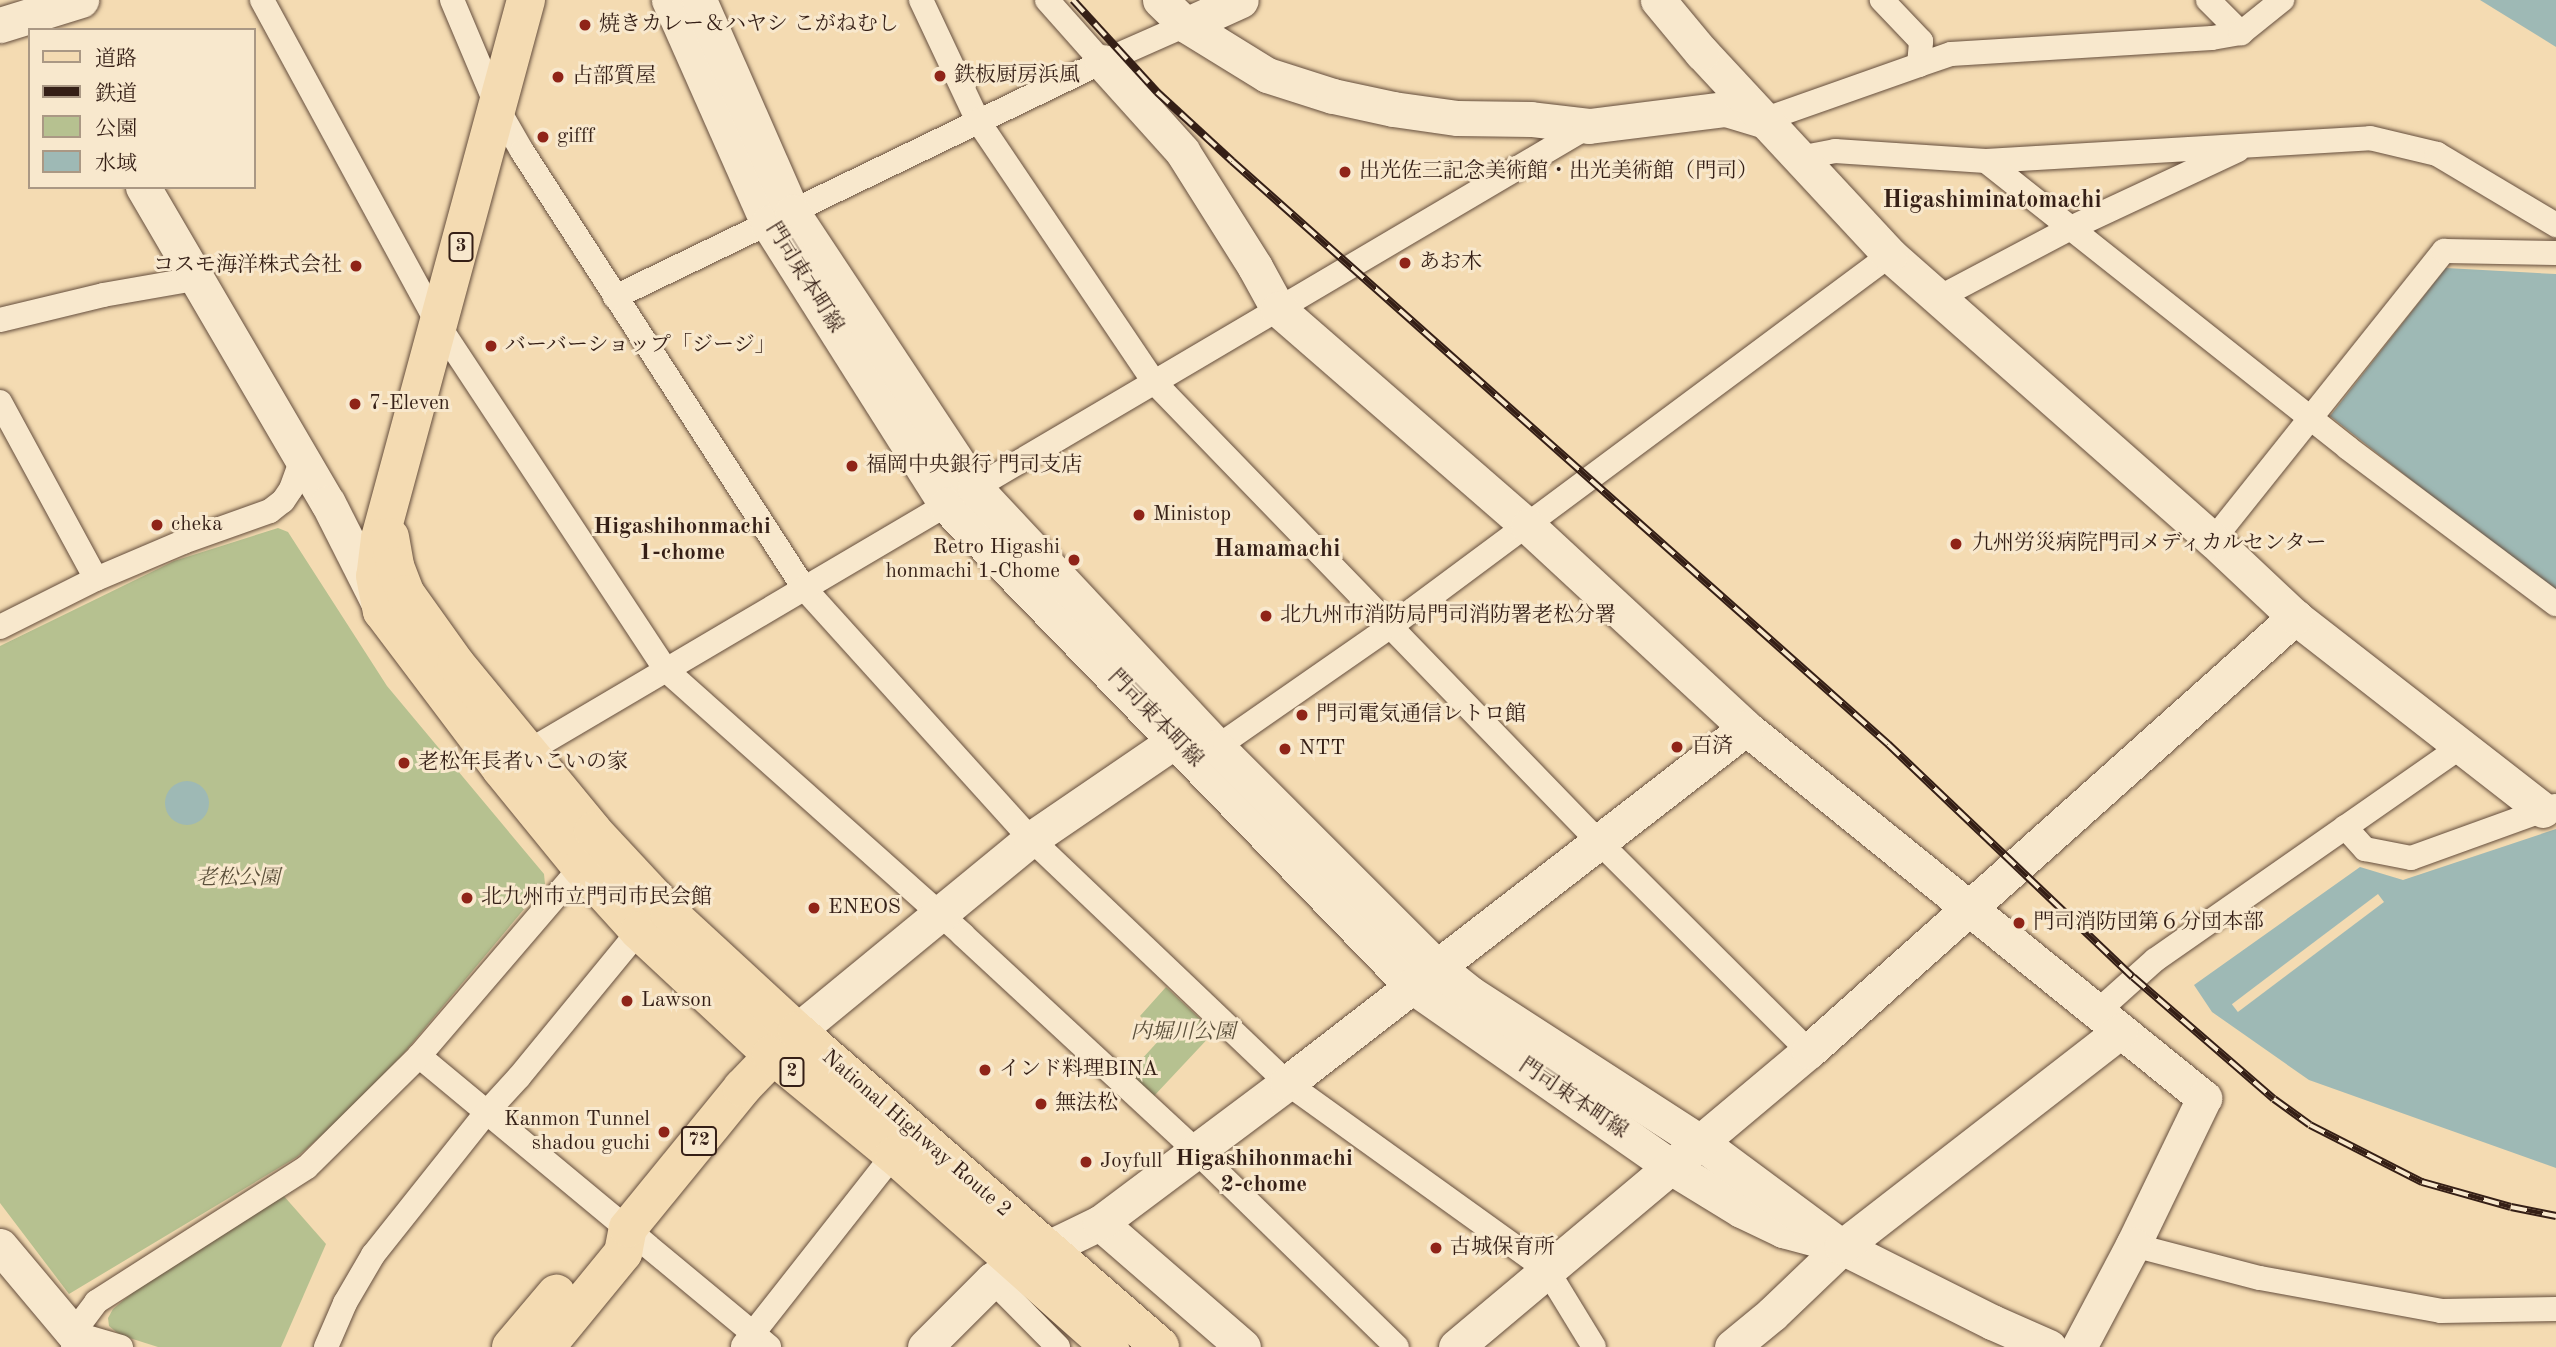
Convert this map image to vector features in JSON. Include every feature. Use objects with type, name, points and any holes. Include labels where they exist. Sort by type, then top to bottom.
[{"type":"main road","name":"3","points":[[394,603],[377,592],[376,559],[499,111],[526,0]]},
{"type":"main road","name":"3","points":[[394,493],[390,525],[395,566],[394,603]]},
{"type":"main road","name":"National Highway Route 2","points":[[394,603],[456,664],[593,831],[784,1043]]},
{"type":"main road","name":"National Highway Route 2","points":[[394,603],[501,769],[581,867],[639,931],[784,1043],[903,1143],[1018,1264],[1110,1347]]},
{"type":"main road","name":"72","points":[[512,1347],[603,1238],[628,1228],[784,1043]]},
{"type":"main road","name":"72","points":[[546,1347],[623,1253],[628,1228]]},
{"type":"main road","name":"National Highway Route 2","points":[[1018,1264],[1160,1347]]},
{"type":"street","points":[[262,0],[439,326],[666,670],[940,914],[1195,1150],[1397,1347]]},
{"type":"street","points":[[452,0],[499,111],[614,297],[804,588],[1031,839],[1287,1083],[1547,1270],[1594,1347]]},
{"type":"street","name":"門司東本町線","points":[[669,0],[780,217],[960,496],[1176,740],[1425,976],[1671,1167],[1741,1210],[1783,1230],[1842,1247]]},
{"type":"street","name":"門司東本町線","points":[[699,0],[780,217]]},
{"type":"street","points":[[921,0],[978,121],[1154,382],[1600,842],[1809,1051]]},
{"type":"street","points":[[1047,0],[1182,151],[1255,267],[1278,309],[1528,526],[1745,728],[2204,1098],[2133,1245],[2079,1347]]},
{"type":"street","points":[[1160,0],[1186,25],[1268,75],[1333,96],[1393,109],[1457,118],[1531,119],[1589,126],[1726,109],[1763,120],[1951,54],[2212,38],[2241,33],[2283,0]]},
{"type":"street","points":[[614,297],[1102,62],[1241,0]]},
{"type":"street","points":[[1658,0],[1763,120],[1890,255],[2295,617],[2460,747],[2549,808]]},
{"type":"street","points":[[1882,0],[1921,41],[1919,65]]},
{"type":"street","points":[[2208,0],[2241,33]]},
{"type":"street","points":[[0,25],[66,9]]},
{"type":"street","points":[[527,752],[1589,126]]},
{"type":"street","points":[[1799,158],[1835,151],[1986,161],[2370,138],[2437,155],[2556,225]]},
{"type":"street","points":[[1940,298],[2071,228],[2252,143]]},
{"type":"street","points":[[1986,161],[2312,419],[2556,604]]},
{"type":"street","points":[[144,189],[328,503],[394,603]]},
{"type":"street","points":[[2213,541],[2444,251],[2556,253]]},
{"type":"street","points":[[784,1043],[1031,839],[1176,740],[1217,747],[1391,626],[1528,526],[1890,255]]},
{"type":"street","points":[[0,320],[103,295],[195,279]]},
{"type":"street","points":[[0,402],[96,579]]},
{"type":"street","points":[[0,626],[96,579],[183,542],[270,511],[283,502],[291,489],[302,458]]},
{"type":"street","name":"門司東本町線","points":[[960,496],[1217,747],[1425,976],[1471,994],[1700,1142],[1842,1247],[2041,1346]]},
{"type":"street","points":[[328,503],[376,559]]},
{"type":"street","points":[[1456,1347],[1809,1051],[1967,907],[2295,617]]},
{"type":"street","points":[[925,1347],[1018,1264],[1100,1223],[1287,1083],[1745,728]]},
{"type":"street","points":[[1732,1347],[1772,1314],[1842,1247],[2108,1021],[2155,960],[2460,747]]},
{"type":"street","points":[[2345,827],[2365,849],[2412,858],[2549,808]]},
{"type":"street","points":[[73,1340],[96,1302],[307,1167],[419,1056],[581,867],[593,831]]},
{"type":"street","points":[[581,867],[606,860],[621,862]]},
{"type":"street","points":[[326,1347],[345,1303],[373,1255],[486,1112],[519,1077],[639,931]]},
{"type":"street","points":[[419,1056],[628,1228],[755,1343],[903,1143]]},
{"type":"street","points":[[1100,1223],[1243,1347]]},
{"type":"street","points":[[2133,1245],[2260,1279],[2441,1311],[2556,1309]]},
{"type":"street","points":[[0,1246],[73,1340],[121,1347]]},
{"type":"street","points":[[1018,1264],[1058,1347]]},
{"type":"green space","name":"老松公園","points":[[278,528],[288,532],[387,686],[544,874],[545,884],[404,1053],[337,1122],[297,1157],[69,1294],[0,1203],[0,646],[174,561]]},
{"type":"green space","name":"内堀川公園","points":[[1166,987],[1214,1032],[1154,1096],[1129,1073],[1162,1037],[1140,1016]]},
{"type":"green space","points":[[283,1195],[326,1244],[281,1347],[158,1347],[120,1335],[109,1326],[108,1318],[113,1309],[143,1284]]},
{"type":"water","points":[[2480,0],[2556,0],[2556,47]]},
{"type":"water","points":[[2446,268],[2556,274],[2556,594],[2330,416]]},
{"type":"water","points":[[187,781],[202,788],[209,803],[202,818],[187,825],[172,818],[165,803],[172,788]]},
{"type":"water","points":[[2556,829],[2556,1168],[2309,1080],[2212,1012],[2194,985],[2360,867],[2403,880]]},
{"type":"pier","points":[[2378,894],[2384,902],[2238,1012],[2232,1004]]},
{"type":"railway","points":[[1073,0],[1157,92],[1232,161],[1888,744],[2133,977],[2274,1099],[2310,1125],[2422,1182],[2511,1207],[2556,1216]]},
{"type":"place","name":"焼きカレー＆ハヤシ こがねむし","points":[[585,25]]},
{"type":"place","name":"鉄板厨房浜風","points":[[940,76]]},
{"type":"place","name":"占部質屋","points":[[558,77]]},
{"type":"place","name":"gifff","points":[[543,137]]},
{"type":"place","name":"出光佐三記念美術館・出光美術館（門司）","points":[[1345,172]]},
{"type":"place","name":"あお木","points":[[1405,263]]},
{"type":"place","name":"コスモ海洋株式会社","points":[[356,266]]},
{"type":"place","name":"バーバーショップ「ジージ」","points":[[491,346]]},
{"type":"place","name":"7-Eleven","points":[[355,404]]},
{"type":"place","name":"福岡中央銀行 門司支店","points":[[852,466]]},
{"type":"place","name":"Ministop","points":[[1139,515]]},
{"type":"place","name":"cheka","points":[[157,525]]},
{"type":"place","name":"九州労災病院門司メディカルセンター","points":[[1956,544]]},
{"type":"place","name":"Retro Higashi honmachi 1-Chome","points":[[1074,560]]},
{"type":"place","name":"北九州市消防局門司消防署老松分署","points":[[1266,616]]},
{"type":"place","name":"門司電気通信レトロ館","points":[[1302,715]]},
{"type":"place","name":"百済","points":[[1677,747]]},
{"type":"place","name":"NTT","points":[[1285,749]]},
{"type":"place","name":"老松年長者いこいの家","points":[[404,763]]},
{"type":"place","name":"北九州市立門司市民会館","points":[[467,898]]},
{"type":"place","name":"ENEOS","points":[[814,908]]},
{"type":"place","name":"門司消防団第６分団本部","points":[[2019,923]]},
{"type":"place","name":"Lawson","points":[[627,1001]]},
{"type":"place","name":"インド料理BINA","points":[[985,1070]]},
{"type":"place","name":"無法松","points":[[1041,1104]]},
{"type":"place","name":"Kanmon Tunnel shadou guchi","points":[[664,1132]]},
{"type":"place","name":"Joyfull","points":[[1086,1162]]},
{"type":"place","name":"古城保育所","points":[[1436,1248]]},
{"type":"district","name":"Higashiminatomachi","points":[[1992,202]]},
{"type":"district","name":"Higashihonmachi 1-chome","points":[[682,540]]},
{"type":"district","name":"Hamamachi","points":[[1277,551]]},
{"type":"district","name":"Higashihonmachi 2-chome","points":[[1264,1172]]}]
